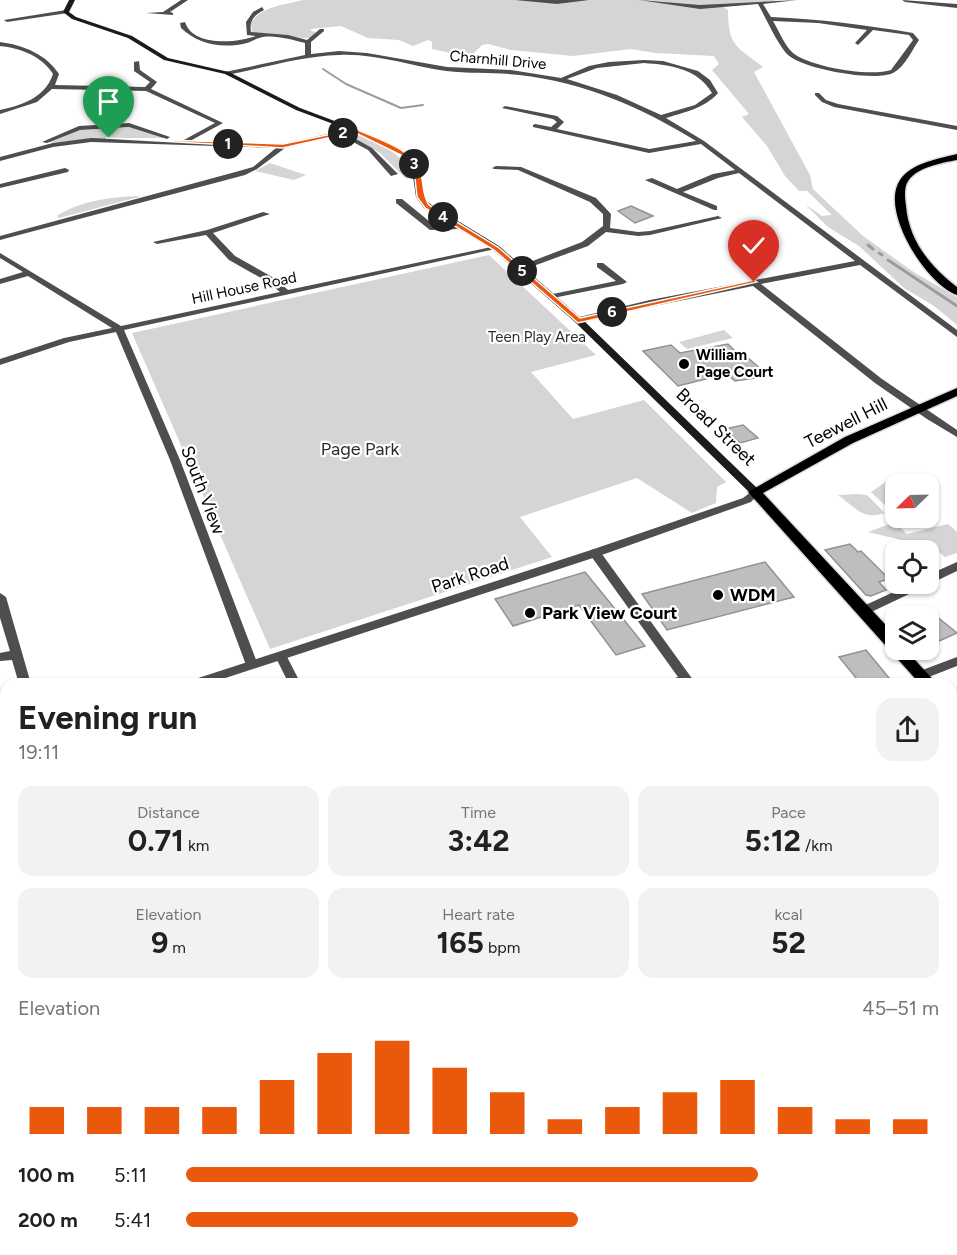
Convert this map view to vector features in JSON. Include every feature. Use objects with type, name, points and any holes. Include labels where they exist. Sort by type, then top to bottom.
[{"type":"main road","points":[[66,12],[72,0]]},
{"type":"main road","name":"Broad Street","points":[[66,12],[74,18],[130,37],[166,59],[226,73],[298,109],[354,130],[407,156],[417,170],[420,197],[427,206],[496,248],[578,321],[754,492],[885,635]]},
{"type":"main road","points":[[957,157],[912,173],[903,183],[901,201],[905,227],[919,256],[935,275],[957,292]]},
{"type":"main road","name":"Teewell Hill","points":[[754,492],[849,440],[957,392]]},
{"type":"main road","name":"Broad Street","points":[[908,660],[924,678]]},
{"type":"street","points":[[164,14],[184,0]]},
{"type":"street","points":[[518,0],[557,2],[586,0]]},
{"type":"street","points":[[642,0],[700,6],[794,0]]},
{"type":"street","points":[[905,0],[957,6]]},
{"type":"street","points":[[760,3],[789,53],[800,61],[865,74],[893,71],[916,40],[916,37],[910,34],[872,28],[818,21],[771,19]]},
{"type":"street","points":[[261,11],[248,21],[249,34],[259,37],[288,37],[308,42]]},
{"type":"street","points":[[7,20],[66,12]]},
{"type":"street","points":[[149,13],[172,14]]},
{"type":"street","points":[[183,23],[184,28],[196,38],[218,44],[241,43],[259,37]]},
{"type":"street","points":[[858,43],[872,28]]},
{"type":"street","points":[[308,56],[308,42],[321,31],[312,30]]},
{"type":"street","points":[[0,45],[18,47],[53,67],[56,74],[52,87]]},
{"type":"street","name":"Charnhill Drive","points":[[226,73],[308,56],[341,53],[373,54],[449,69],[519,72],[561,80],[631,103],[662,117],[702,142],[957,334]]},
{"type":"street","points":[[137,62],[137,70],[154,82],[147,89]]},
{"type":"street","points":[[561,80],[598,65],[643,62],[690,70],[713,84],[716,93],[708,100],[662,117]]},
{"type":"street","points":[[0,112],[28,103],[52,87],[147,89],[220,123],[185,141]]},
{"type":"street","points":[[817,94],[836,106],[957,128]]},
{"type":"street","points":[[505,108],[555,117],[561,122],[552,130]]},
{"type":"street","points":[[0,159],[79,128],[138,126],[176,141]]},
{"type":"street","points":[[535,126],[649,151],[702,142]]},
{"type":"street","points":[[25,151],[91,140],[185,141],[283,146],[354,130]]},
{"type":"street","points":[[341,133],[370,149],[394,174]]},
{"type":"street","points":[[241,144],[249,152]]},
{"type":"street","points":[[0,238],[242,173],[258,160],[283,146]]},
{"type":"street","points":[[496,168],[520,166],[593,200],[607,214],[608,222],[604,229],[585,244],[520,269]]},
{"type":"street","points":[[0,186],[65,170]]},
{"type":"street","points":[[677,192],[716,176],[741,171]]},
{"type":"street","points":[[649,180],[714,208]]},
{"type":"street","points":[[399,201],[433,228],[460,227]]},
{"type":"street","points":[[157,242],[208,232],[266,214]]},
{"type":"street","points":[[604,229],[638,234],[718,218]]},
{"type":"street","points":[[700,222],[707,227]]},
{"type":"street","points":[[208,232],[226,253],[243,266],[277,283],[286,293]]},
{"type":"street","name":"Hill House Road","points":[[0,362],[67,340],[118,328],[496,248]]},
{"type":"street","points":[[0,255],[118,328]]},
{"type":"street","points":[[578,321],[754,282],[862,262]]},
{"type":"street","points":[[551,297],[623,282],[600,265]]},
{"type":"street","points":[[0,282],[28,273]]},
{"type":"street","points":[[754,282],[831,345],[916,409],[957,434]]},
{"type":"street","name":"South View","points":[[118,328],[175,460],[252,665]]},
{"type":"street","name":"Park Road","points":[[212,678],[595,553],[747,500],[754,492]]},
{"type":"street","points":[[595,553],[686,678]]},
{"type":"street","points":[[939,575],[957,566]]},
{"type":"street","points":[[863,611],[899,594]]},
{"type":"street","points":[[0,597],[23,678]]},
{"type":"street","points":[[0,657],[16,655]]},
{"type":"street","points":[[281,656],[293,678]]},
{"type":"street","points":[[927,678],[957,661]]},
{"type":"green space","points":[[303,0],[780,0],[723,7],[728,10],[728,22],[735,44],[763,67],[754,72],[810,175],[813,189],[863,236],[915,273],[957,297],[957,325],[934,306],[904,288],[859,246],[828,227],[805,204],[822,216],[832,215],[807,191],[799,191],[785,176],[767,146],[742,117],[749,114],[712,70],[719,64],[714,56],[655,53],[631,49],[573,56],[511,50],[488,44],[482,45],[472,55],[460,55],[432,49],[432,42],[428,40],[413,46],[399,40],[368,38],[341,26],[311,29],[316,32],[310,38],[252,33],[251,23],[261,13],[274,7]]},
{"type":"green space","points":[[133,127],[165,138],[103,138],[49,142],[77,130]]},
{"type":"green space","points":[[353,133],[396,155],[407,169],[410,178],[406,179],[380,153],[350,136]]},
{"type":"green space","points":[[270,163],[306,175],[294,180],[255,171]]},
{"type":"green space","points":[[138,196],[59,218],[57,216],[75,207],[96,201]]},
{"type":"green space","name":"Page Park","points":[[489,255],[596,355],[531,372],[573,419],[644,400],[726,482],[717,487],[716,503],[692,513],[637,478],[520,517],[552,557],[270,649],[132,333]]},
{"type":"green space","points":[[724,330],[733,338],[687,349],[679,342]]},
{"type":"green space","points":[[885,482],[885,505],[871,492]]},
{"type":"green space","points":[[838,495],[867,495],[885,513],[865,514]]},
{"type":"green space","points":[[948,524],[957,532],[957,553],[945,557],[939,552],[939,540],[901,540],[868,532],[885,526],[885,528],[901,528],[907,534]]},
{"type":"building","points":[[631,206],[653,216],[635,223],[618,211]]},
{"type":"building","name":"William Page Court","points":[[728,344],[736,352],[740,351],[764,372],[759,374],[762,377],[735,381],[726,374],[678,386],[643,351],[671,345],[680,353]]},
{"type":"building","points":[[743,425],[758,438],[740,443],[725,429]]},
{"type":"building","points":[[850,544],[858,552],[861,551],[885,575],[885,580],[879,582],[885,590],[871,596],[866,595],[825,550]]},
{"type":"building","name":"WDM","points":[[765,562],[794,597],[667,630],[642,594]]},
{"type":"building","name":"Park View Court","points":[[585,572],[645,646],[616,655],[579,605],[513,626],[495,599]]},
{"type":"building","points":[[939,618],[957,633],[939,641]]},
{"type":"building","points":[[866,650],[889,678],[856,678],[839,657]]},
{"type":"waterway","points":[[323,69],[346,84],[401,108],[423,105]]},
{"type":"waterway","points":[[868,245],[873,249]]},
{"type":"waterway","points":[[888,260],[957,306]]},
{"type":"place","name":"William Page Court","points":[[684,364]]},
{"type":"place","name":"WDM","points":[[718,595]]},
{"type":"place","name":"Park View Court","points":[[530,613]]},
{"type":"route","points":[[109,138],[283,146],[354,130],[397,149],[407,156],[417,170],[420,197],[427,206],[496,248],[578,321],[650,303],[754,282]]},
{"type":"park label","name":"Teen Play Area","points":[[537,337]]}]
